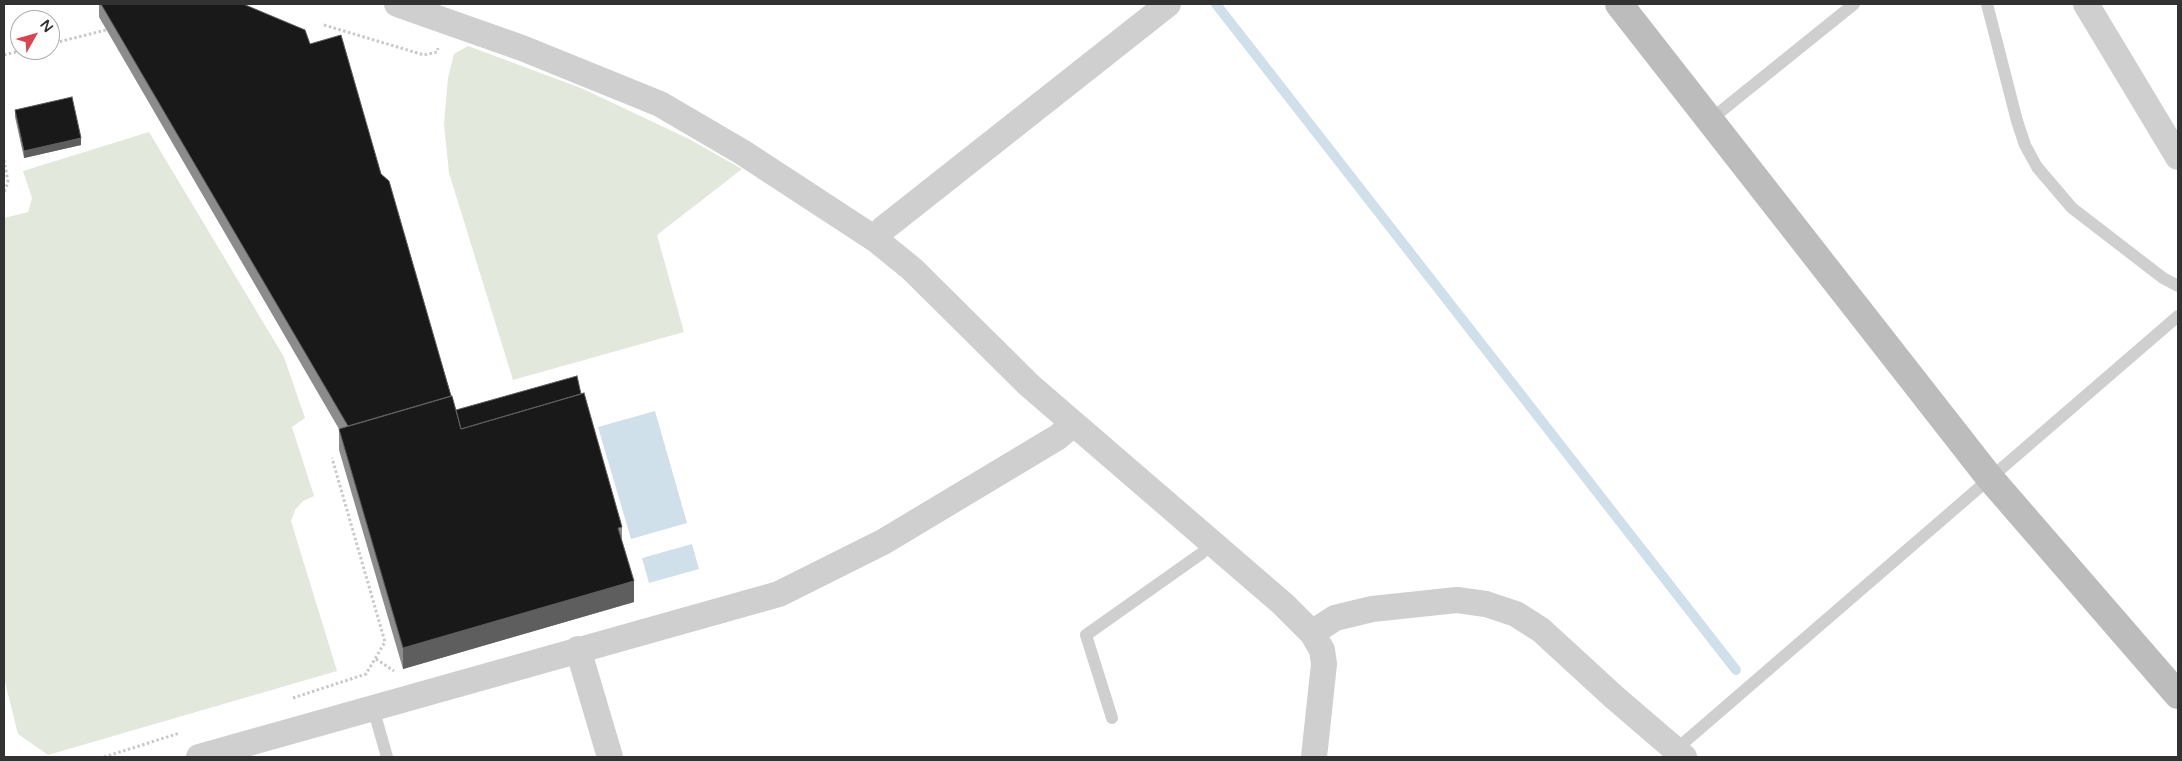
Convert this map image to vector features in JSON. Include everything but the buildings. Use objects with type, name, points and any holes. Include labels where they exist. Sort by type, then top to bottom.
[{"type":"street","points":[[397,4],[454,12],[565,64],[660,104],[742,152],[875,239],[912,269],[1001,359],[1073,424],[1283,604],[1312,634],[1322,650],[1324,664],[1314,757]]},
{"type":"street","points":[[875,239],[890,222],[1168,4]]},
{"type":"street","points":[[1618,4],[1989,477],[2178,695]]},
{"type":"street","points":[[2086,4],[2178,158]]},
{"type":"street","points":[[206,756],[578,649],[779,594],[883,542],[1058,437],[1073,424]]},
{"type":"street","points":[[1312,634],[1335,618],[1372,609],[1457,600],[1486,604],[1516,614],[1541,630],[1675,755]]},
{"type":"street","points":[[578,649],[610,757]]},
{"type":"lane","points":[[1710,120],[1854,4]]},
{"type":"lane","points":[[1987,4],[2017,121],[2025,145],[2037,167],[2072,208],[2163,278],[2178,286]]},
{"type":"lane","points":[[1675,755],[1989,477],[2178,316]]},
{"type":"lane","points":[[1112,718],[1086,635],[1202,553],[1210,541]]},
{"type":"lane","points":[[373,708],[387,757]]},
{"type":"path","points":[[324,25],[424,55],[437,52],[454,12]]},
{"type":"path","points":[[60,42],[106,30]]},
{"type":"path","points":[[4,160],[8,182],[4,193]]},
{"type":"path","points":[[291,698],[366,674],[385,642],[332,458]]},
{"type":"path","points":[[104,757],[188,731]]},
{"type":"shaded area","points":[[468,46],[581,88],[689,139],[742,169],[657,235],[684,332],[513,380],[449,173],[444,124],[448,78],[454,54]]},
{"type":"shaded area","points":[[149,132],[284,357],[305,418],[292,427],[314,496],[303,501],[295,510],[291,521],[337,671],[48,755],[18,734],[4,678],[4,218],[28,212],[32,198],[23,171]]},
{"type":"shaded area","points":[[655,411],[687,523],[631,539],[598,427]]},
{"type":"shaded area","points":[[692,544],[699,569],[649,583],[642,558]]},
{"type":"waterway","points":[[1216,4],[1736,670]]}]
